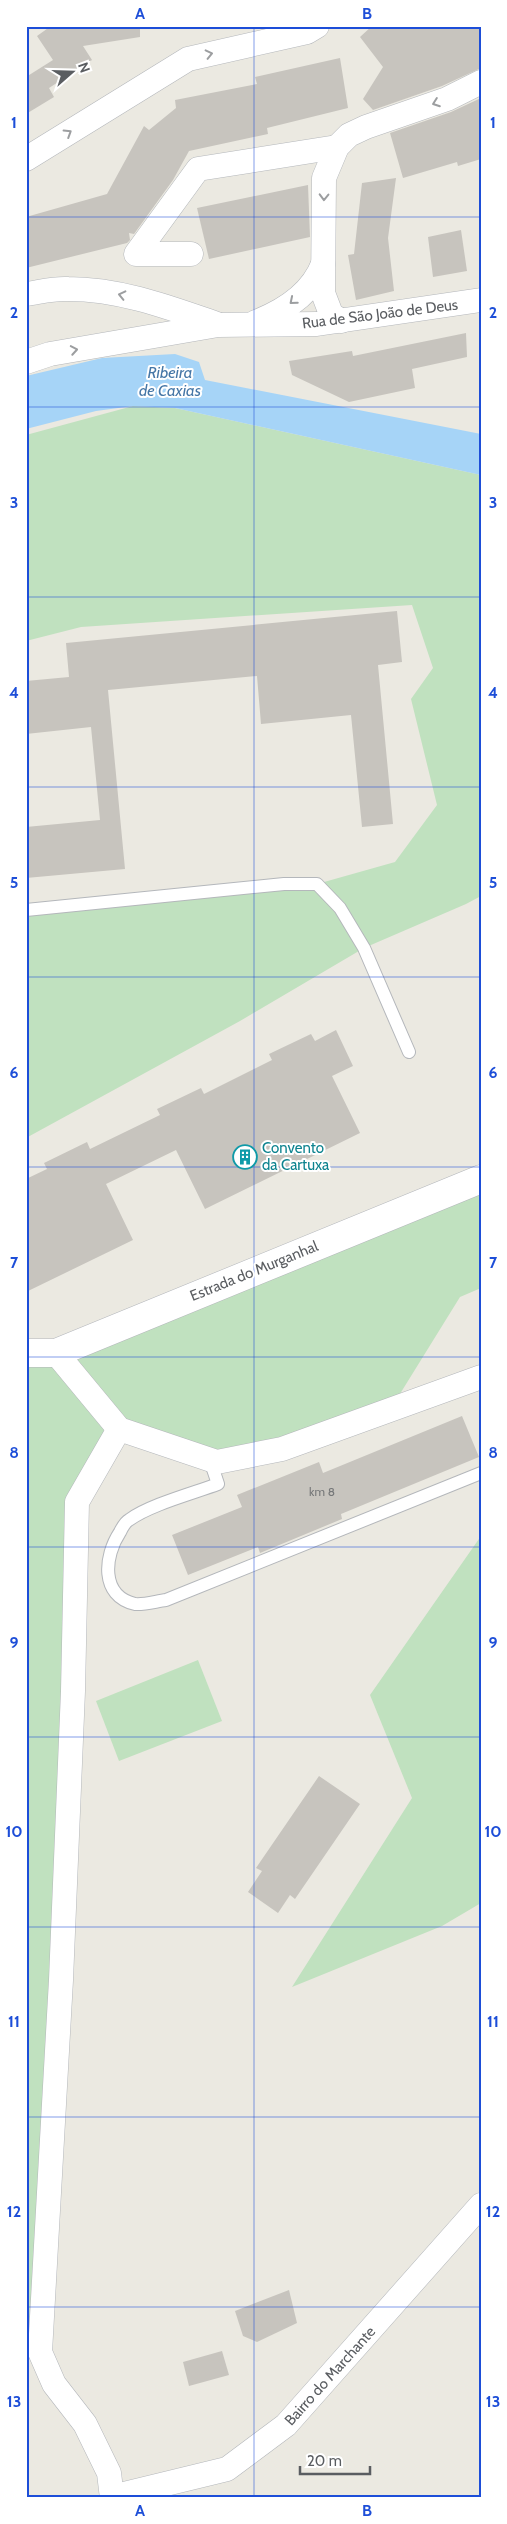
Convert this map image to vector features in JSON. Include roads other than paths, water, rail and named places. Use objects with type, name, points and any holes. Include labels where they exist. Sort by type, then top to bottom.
[{"type":"street","points":[[26,159],[188,59],[307,32],[317,26]]},
{"type":"street","points":[[341,321],[331,314],[323,293],[324,178],[337,147],[349,135],[366,127],[447,99],[481,82]]},
{"type":"street","points":[[191,254],[136,254],[198,169],[337,147]]},
{"type":"street","points":[[250,325],[283,310],[317,280],[323,264]]},
{"type":"street","name":"Rua de São João de Deus","points":[[26,294],[67,288],[116,293],[160,304],[218,325]]},
{"type":"street","name":"Rua de São João de Deus","points":[[26,362],[50,354],[218,325],[317,324],[481,300]]},
{"type":"street","points":[[155,336],[164,331],[170,324],[167,310],[160,304]]},
{"type":"street","name":"Estrada do Murganhal","points":[[26,1353],[56,1353],[481,1179]]},
{"type":"street","points":[[56,1353],[119,1429],[216,1462],[282,1449],[481,1377]]},
{"type":"street","points":[[112,2497],[109,2474],[85,2424],[54,2384],[40,2352],[62,1980],[73,1691],[77,1502],[119,1429]]},
{"type":"street","name":"Bairro do Marchante","points":[[112,2497],[228,2469],[286,2425],[481,2206]]},
{"type":"lane","points":[[26,910],[284,884],[317,884],[340,908],[364,948],[409,1052]]},
{"type":"lane","points":[[210,1460],[218,1484],[168,1502],[127,1520],[114,1540],[107,1561],[108,1582],[122,1599],[137,1604],[166,1600],[481,1473]]},
{"type":"water","name":"Ribeira de Caxias","points":[[175,354],[199,362],[205,380],[481,434],[481,475],[175,408],[133,406],[96,411],[26,429],[26,376],[102,358]]},
{"type":"place","name":"Convento da Cartuxa","points":[[245,1157]]}]
